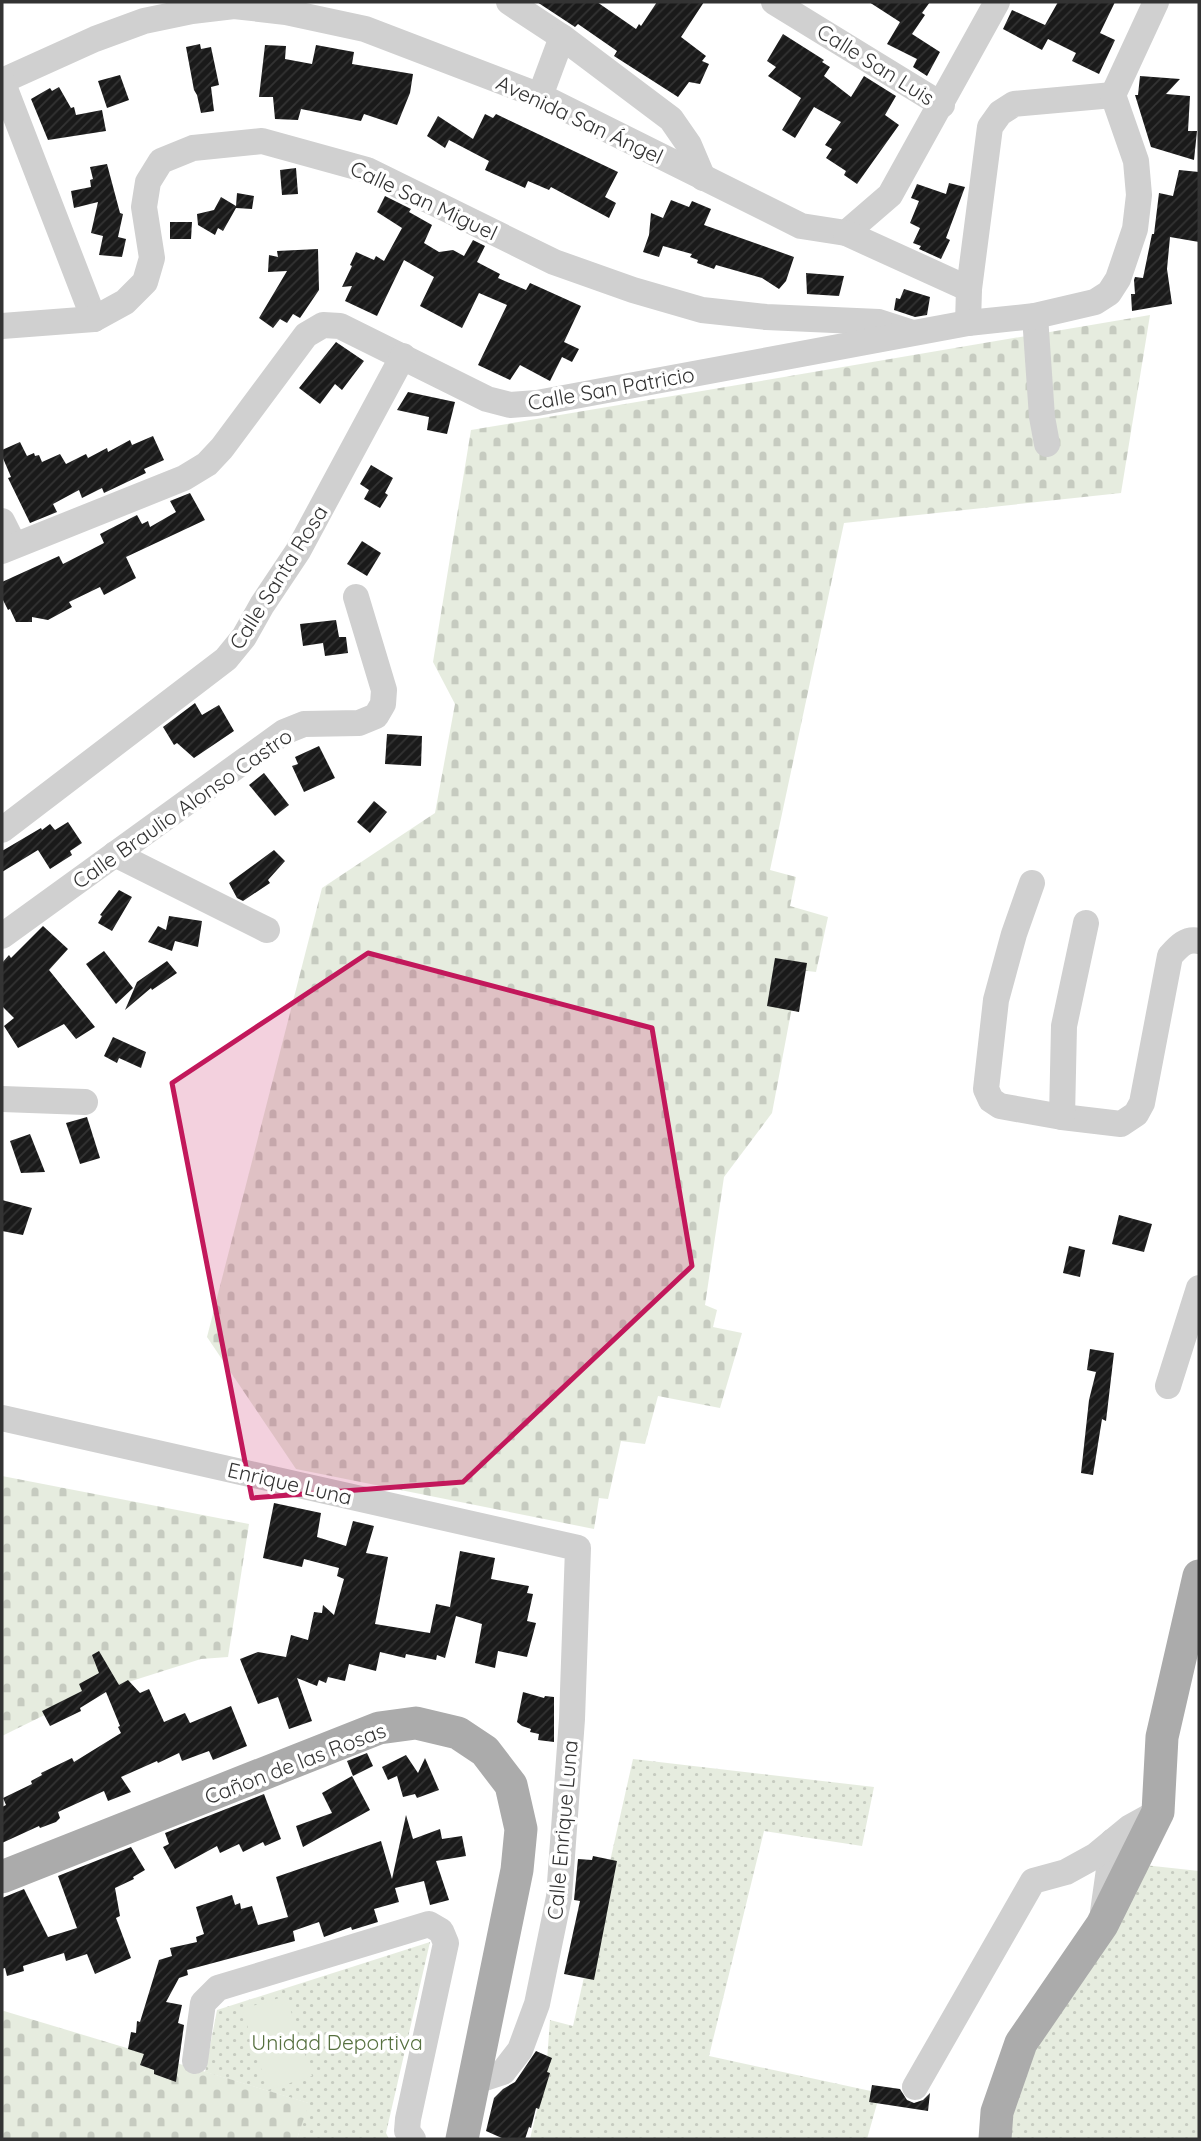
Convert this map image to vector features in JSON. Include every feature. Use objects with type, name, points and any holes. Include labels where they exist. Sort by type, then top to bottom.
[{"type":"main road","points":[[995,2139],[997,2112],[1021,2043],[1102,1925],[1158,1812],[1162,1737],[1199,1576]]},
{"type":"main road","name":"Cañon de las Rosas","points":[[2,1877],[379,1728],[416,1723],[458,1733],[485,1751],[511,1785],[521,1829],[517,1871],[462,2139]]},
{"type":"street","points":[[509,2],[562,37],[671,119],[689,145],[703,178]]},
{"type":"street","name":"Calle San Luis","points":[[774,2],[942,105]]},
{"type":"street","points":[[846,233],[890,195],[997,2]]},
{"type":"street","points":[[968,323],[969,289],[990,127],[1000,113],[1014,104],[1113,96],[1156,2]]},
{"type":"street","name":"Avenida San Ángel","points":[[2,81],[95,39],[141,11],[192,11],[234,6],[286,12],[365,29],[540,96],[801,226],[846,233],[969,289]]},
{"type":"street","points":[[540,96],[562,37]]},
{"type":"street","points":[[2,81],[94,319],[2,326]]},
{"type":"street","name":"Calle San Patricio","points":[[8,548],[184,478],[207,464],[222,449],[306,335],[323,326],[340,326],[487,399],[510,405],[537,403],[968,323],[1035,316],[1094,302],[1109,293],[1118,279],[1135,229],[1139,195],[1136,161],[1113,96]]},
{"type":"street","name":"Calle San Miguel","points":[[94,319],[125,302],[145,282],[152,258],[144,207],[148,182],[160,162],[192,148],[262,141],[367,170],[554,262],[633,290],[702,310],[766,317],[879,322],[913,334]]},
{"type":"street","points":[[1035,316],[1042,417],[1047,444]]},
{"type":"street","name":"Calle Santa Rosa","points":[[2,830],[226,659],[244,637],[298,551],[403,356]]},
{"type":"street","points":[[2,521],[8,548]]},
{"type":"street","name":"Calle Braulio Alonso Castro","points":[[2,936],[284,732],[304,724],[359,723],[376,716],[383,704],[384,690],[356,597]]},
{"type":"street","points":[[115,854],[267,930]]},
{"type":"street","points":[[1032,883],[1014,934],[996,1000],[986,1089],[991,1100],[1000,1106],[1121,1124],[1136,1114],[1142,1103],[1170,956],[1180,945],[1191,940],[1199,941]]},
{"type":"street","points":[[1062,1117],[1065,1026],[1086,923]]},
{"type":"street","points":[[2,1099],[85,1102]]},
{"type":"street","points":[[1168,1387],[1199,1288]]},
{"type":"street","name":"Enrique Luna","points":[[2,1418],[578,1548]]},
{"type":"street","name":"Calle Enrique Luna","points":[[476,2081],[503,2072],[520,2050],[537,2004],[559,1897],[572,1719],[578,1548]]},
{"type":"street","points":[[915,2087],[1033,1881],[1066,1872],[1095,1856],[1129,1828],[1158,1812]]},
{"type":"street","points":[[1102,1925],[1113,1841]]},
{"type":"street","points":[[195,2061],[203,2003],[218,1988],[429,1924],[441,1931],[446,1943],[408,2119],[407,2132],[413,2139]]},
{"type":"highlighted area","points":[[368,953],[652,1028],[692,1266],[463,1482],[252,1498],[172,1083]]},
{"type":"green space","points":[[1150,315],[1121,493],[844,523],[770,870],[796,877],[790,906],[828,917],[816,972],[799,970],[772,1113],[724,1177],[705,1305],[717,1310],[713,1327],[742,1333],[720,1408],[658,1396],[645,1444],[621,1441],[608,1499],[599,1498],[594,1529],[296,1469],[207,1337],[322,888],[435,813],[455,704],[433,662],[471,430]]},
{"type":"green space","points":[[2,1476],[249,1524],[228,1657],[201,1659],[81,1697],[2,1736]]},
{"type":"green space","points":[[633,1759],[874,1787],[862,1846],[764,1831],[709,2056],[880,2093],[867,2139],[530,2139],[546,2073],[550,2020],[573,2026]]},
{"type":"green space","points":[[1144,1865],[1199,1871],[1199,2139],[995,2139],[997,2112]]},
{"type":"green space","name":"Unidad Deportiva","points":[[430,1942],[386,2133],[389,2139],[297,2139],[308,2103],[205,2072],[217,2010]]},
{"type":"green space","points":[[286,1996],[312,2076],[268,2090],[242,2009]]},
{"type":"green space","points":[[4,2011],[309,2103],[297,2139],[2,2139]]},
{"type":"building","points":[[537,2],[597,2],[636,29],[639,24],[641,26],[657,2],[704,2],[681,37],[706,56],[702,61],[709,64],[700,84],[689,82],[678,97],[614,56],[617,51],[578,24],[575,27]]},
{"type":"building","points":[[869,2],[930,2],[912,34],[940,52],[927,76],[913,67],[917,59],[887,44],[900,22]]},
{"type":"building","points":[[1058,2],[1115,2],[1100,33],[1115,40],[1099,74],[1072,61],[1076,53],[1048,39],[1042,50],[1003,29],[1012,10],[1045,25]]},
{"type":"building","points":[[783,34],[824,60],[822,62],[830,67],[824,76],[851,97],[864,76],[896,96],[885,115],[899,125],[857,184],[844,175],[846,171],[826,158],[832,149],[825,145],[841,122],[814,107],[795,138],[782,130],[801,98],[768,76],[776,67],[767,61]]},
{"type":"building","points":[[200,44],[201,49],[211,47],[219,85],[211,87],[214,111],[201,113],[186,47]]},
{"type":"building","points":[[265,45],[286,46],[285,59],[312,64],[316,45],[354,52],[352,64],[413,74],[410,93],[397,125],[364,114],[361,121],[301,109],[298,120],[275,119],[273,97],[259,97]]},
{"type":"building","points":[[120,75],[129,100],[107,108],[98,81]]},
{"type":"building","points":[[1140,76],[1180,79],[1166,94],[1190,96],[1188,131],[1197,131],[1194,160],[1151,147],[1135,95],[1138,95]]},
{"type":"building","points":[[59,87],[71,108],[74,107],[76,115],[102,110],[106,131],[48,140],[31,99],[50,88],[52,91]]},
{"type":"building","points":[[485,114],[493,118],[496,114],[618,172],[605,197],[616,203],[609,218],[551,187],[549,190],[528,181],[525,188],[485,170],[489,161],[449,140],[445,148],[427,136],[438,116],[473,139]]},
{"type":"building","points":[[107,164],[120,213],[123,214],[118,237],[126,239],[122,257],[99,255],[103,236],[91,233],[98,202],[74,208],[71,191],[91,187],[90,180],[93,179],[90,167]]},
{"type":"building","points":[[296,168],[298,194],[282,195],[280,170]]},
{"type":"building","points":[[1179,170],[1199,172],[1199,242],[1170,237],[1167,269],[1172,304],[1132,311],[1134,280],[1135,277],[1143,278],[1154,234],[1159,193],[1173,196]]},
{"type":"building","points":[[949,183],[965,187],[946,238],[950,240],[941,259],[919,249],[921,246],[913,243],[920,228],[910,223],[919,201],[911,198],[917,184],[946,194]]},
{"type":"building","points":[[237,193],[254,196],[252,209],[236,208],[223,231],[218,228],[215,235],[198,225],[197,214],[214,210],[221,197],[236,206]]},
{"type":"building","points":[[385,196],[411,209],[409,212],[432,225],[424,243],[439,252],[453,250],[464,256],[473,240],[485,246],[477,262],[500,274],[498,278],[526,290],[530,283],[581,306],[564,342],[579,349],[572,362],[562,357],[550,381],[520,365],[510,380],[478,365],[507,305],[479,293],[462,328],[420,306],[434,277],[404,260],[377,316],[345,301],[352,286],[342,287],[356,252],[374,260],[376,256],[384,261],[402,228],[377,212]]},
{"type":"building","points":[[671,200],[689,207],[692,201],[711,209],[704,225],[794,257],[786,281],[779,289],[762,278],[716,265],[714,269],[697,263],[698,260],[690,257],[692,254],[663,246],[659,257],[643,252],[649,235],[651,213],[663,218]]},
{"type":"building","points":[[170,222],[192,222],[191,239],[170,239]]},
{"type":"building","points":[[318,249],[319,290],[300,318],[293,314],[287,323],[280,319],[273,328],[259,318],[287,271],[268,272],[269,255],[278,257],[277,251]]},
{"type":"building","points":[[806,273],[844,276],[839,296],[807,294]]},
{"type":"building","points":[[904,289],[930,297],[927,315],[915,317],[894,310],[896,298],[900,299]]},
{"type":"building","points":[[336,342],[364,361],[342,390],[335,384],[320,404],[299,388]]},
{"type":"building","points":[[408,392],[455,402],[447,434],[427,430],[429,417],[397,410]]},
{"type":"building","points":[[153,436],[164,460],[144,469],[146,473],[104,493],[102,488],[82,498],[79,490],[53,504],[57,512],[30,523],[8,478],[11,477],[2,456],[2,450],[20,442],[27,456],[34,453],[35,456],[39,455],[42,462],[60,454],[66,464],[86,454],[88,458],[107,448],[108,452],[130,440],[132,445]]},
{"type":"building","points":[[371,465],[393,478],[385,493],[388,495],[380,508],[364,499],[369,490],[360,484]]},
{"type":"building","points":[[190,493],[205,520],[126,557],[136,578],[104,595],[100,587],[69,602],[72,607],[48,620],[32,617],[32,622],[16,622],[2,598],[2,582],[59,556],[63,564],[104,543],[100,534],[137,515],[142,524],[148,521],[150,527],[176,512],[170,501]]},
{"type":"building","points":[[362,541],[381,553],[367,576],[347,564]]},
{"type":"building","points":[[336,620],[339,637],[346,637],[348,653],[325,656],[323,643],[303,646],[300,624]]},
{"type":"building","points":[[195,703],[202,715],[219,705],[234,731],[194,758],[177,743],[174,745],[163,727]]},
{"type":"building","points":[[387,734],[422,736],[421,766],[385,764]]},
{"type":"building","points":[[319,746],[335,778],[304,792],[292,766],[298,764],[295,757]]},
{"type":"building","points":[[264,773],[289,805],[275,816],[249,785]]},
{"type":"building","points":[[374,801],[387,812],[370,833],[357,822]]},
{"type":"building","points":[[68,822],[82,843],[70,851],[72,855],[50,869],[38,850],[2,872],[2,851],[50,824],[55,830]]},
{"type":"building","points":[[274,850],[285,861],[268,880],[270,883],[243,901],[237,898],[229,883]]},
{"type":"building","points":[[119,890],[132,897],[112,931],[98,923],[102,916],[100,915]]},
{"type":"building","points":[[169,916],[202,921],[198,947],[175,941],[172,951],[148,942],[158,926],[166,930]]},
{"type":"building","points":[[43,926],[68,949],[49,970],[95,1027],[76,1039],[64,1024],[18,1048],[4,1026],[14,1018],[2,1006],[2,963],[9,955],[11,958]]},
{"type":"building","points":[[104,951],[133,988],[116,1004],[86,964]]},
{"type":"building","points":[[775,958],[807,963],[799,1012],[767,1006]]},
{"type":"building","points":[[167,961],[177,973],[152,990],[151,988],[125,1010],[137,982]]},
{"type":"building","points":[[113,1037],[146,1052],[141,1068],[119,1058],[117,1063],[104,1056]]},
{"type":"building","points":[[87,1117],[100,1158],[80,1164],[66,1123]]},
{"type":"building","points":[[30,1134],[45,1172],[21,1173],[10,1141]]},
{"type":"building","points":[[2,1200],[32,1208],[23,1235],[2,1231]]},
{"type":"building","points":[[1119,1215],[1152,1224],[1144,1252],[1112,1244]]},
{"type":"building","points":[[1069,1246],[1085,1250],[1080,1277],[1063,1273]]},
{"type":"building","points":[[1090,1349],[1114,1353],[1106,1421],[1102,1419],[1093,1475],[1081,1473],[1089,1400],[1096,1372],[1087,1370]]},
{"type":"building","points":[[274,1503],[321,1513],[317,1537],[346,1546],[353,1521],[374,1526],[366,1553],[388,1557],[375,1624],[430,1633],[436,1604],[450,1607],[460,1551],[495,1558],[491,1579],[529,1586],[527,1593],[533,1594],[527,1621],[536,1623],[527,1657],[498,1651],[495,1668],[475,1663],[482,1624],[456,1616],[445,1658],[437,1655],[436,1660],[406,1654],[405,1658],[380,1652],[376,1671],[349,1664],[345,1681],[328,1677],[326,1683],[319,1680],[317,1686],[297,1678],[312,1721],[289,1729],[278,1697],[258,1704],[240,1659],[258,1652],[286,1657],[291,1635],[308,1640],[314,1612],[322,1613],[323,1605],[334,1615],[344,1579],[337,1576],[339,1568],[304,1559],[302,1567],[263,1558]]},
{"type":"building","points":[[99,1651],[119,1685],[128,1680],[140,1693],[149,1689],[164,1722],[185,1713],[190,1723],[231,1706],[247,1746],[213,1760],[209,1751],[182,1761],[179,1753],[158,1763],[157,1761],[121,1777],[131,1792],[108,1801],[104,1791],[58,1812],[60,1818],[56,1822],[40,1828],[39,1826],[2,1843],[2,1807],[6,1805],[3,1798],[32,1784],[31,1781],[42,1775],[41,1773],[72,1758],[74,1762],[121,1733],[106,1692],[80,1708],[81,1711],[50,1726],[42,1711],[82,1691],[79,1684],[99,1673],[92,1655]]},
{"type":"building","points":[[523,1692],[544,1698],[554,1697],[554,1742],[538,1740],[539,1734],[530,1732],[531,1729],[517,1722]]},
{"type":"building","points":[[367,1753],[373,1766],[353,1776],[347,1761]]},
{"type":"building","points":[[406,1755],[418,1773],[425,1758],[439,1790],[417,1798],[415,1794],[403,1797],[397,1776],[388,1780],[382,1767]]},
{"type":"building","points":[[352,1776],[370,1810],[303,1847],[296,1826],[332,1813],[322,1793]]},
{"type":"building","points":[[264,1794],[281,1839],[265,1846],[263,1842],[243,1852],[239,1844],[220,1853],[217,1846],[175,1869],[163,1847],[169,1844],[165,1833]]},
{"type":"building","points":[[406,1815],[413,1839],[440,1829],[442,1839],[462,1836],[466,1856],[436,1861],[449,1900],[430,1905],[424,1881],[395,1888],[399,1902],[374,1909],[378,1922],[352,1930],[351,1927],[324,1937],[319,1922],[293,1931],[295,1941],[187,1970],[188,1975],[179,1978],[166,2002],[182,2005],[178,2023],[184,2025],[176,2082],[154,2074],[154,2070],[140,2065],[144,2054],[128,2049],[131,2032],[136,2033],[137,2021],[140,2022],[159,1960],[172,1956],[170,1948],[197,1942],[196,1937],[204,1934],[196,1907],[232,1895],[235,1905],[240,1903],[241,1909],[252,1906],[258,1925],[288,1917],[276,1877],[381,1841],[392,1879]]},
{"type":"building","points":[[131,1847],[145,1870],[115,1888],[120,1916],[116,1918],[131,1958],[95,1974],[87,1954],[66,1961],[64,1953],[23,1966],[24,1971],[7,1976],[5,1968],[2,1969],[2,1898],[24,1889],[48,1937],[77,1928],[58,1876]]},
{"type":"building","points":[[593,1856],[617,1861],[594,1980],[564,1974],[580,1901],[574,1900],[578,1859],[592,1860]]},
{"type":"building","points":[[536,2051],[552,2058],[539,2109],[536,2108],[525,2139],[504,2139],[486,2131],[494,2098],[515,2082]]},
{"type":"building","points":[[872,2085],[900,2089],[907,2100],[914,2103],[923,2100],[930,2093],[928,2111],[869,2102]]}]
